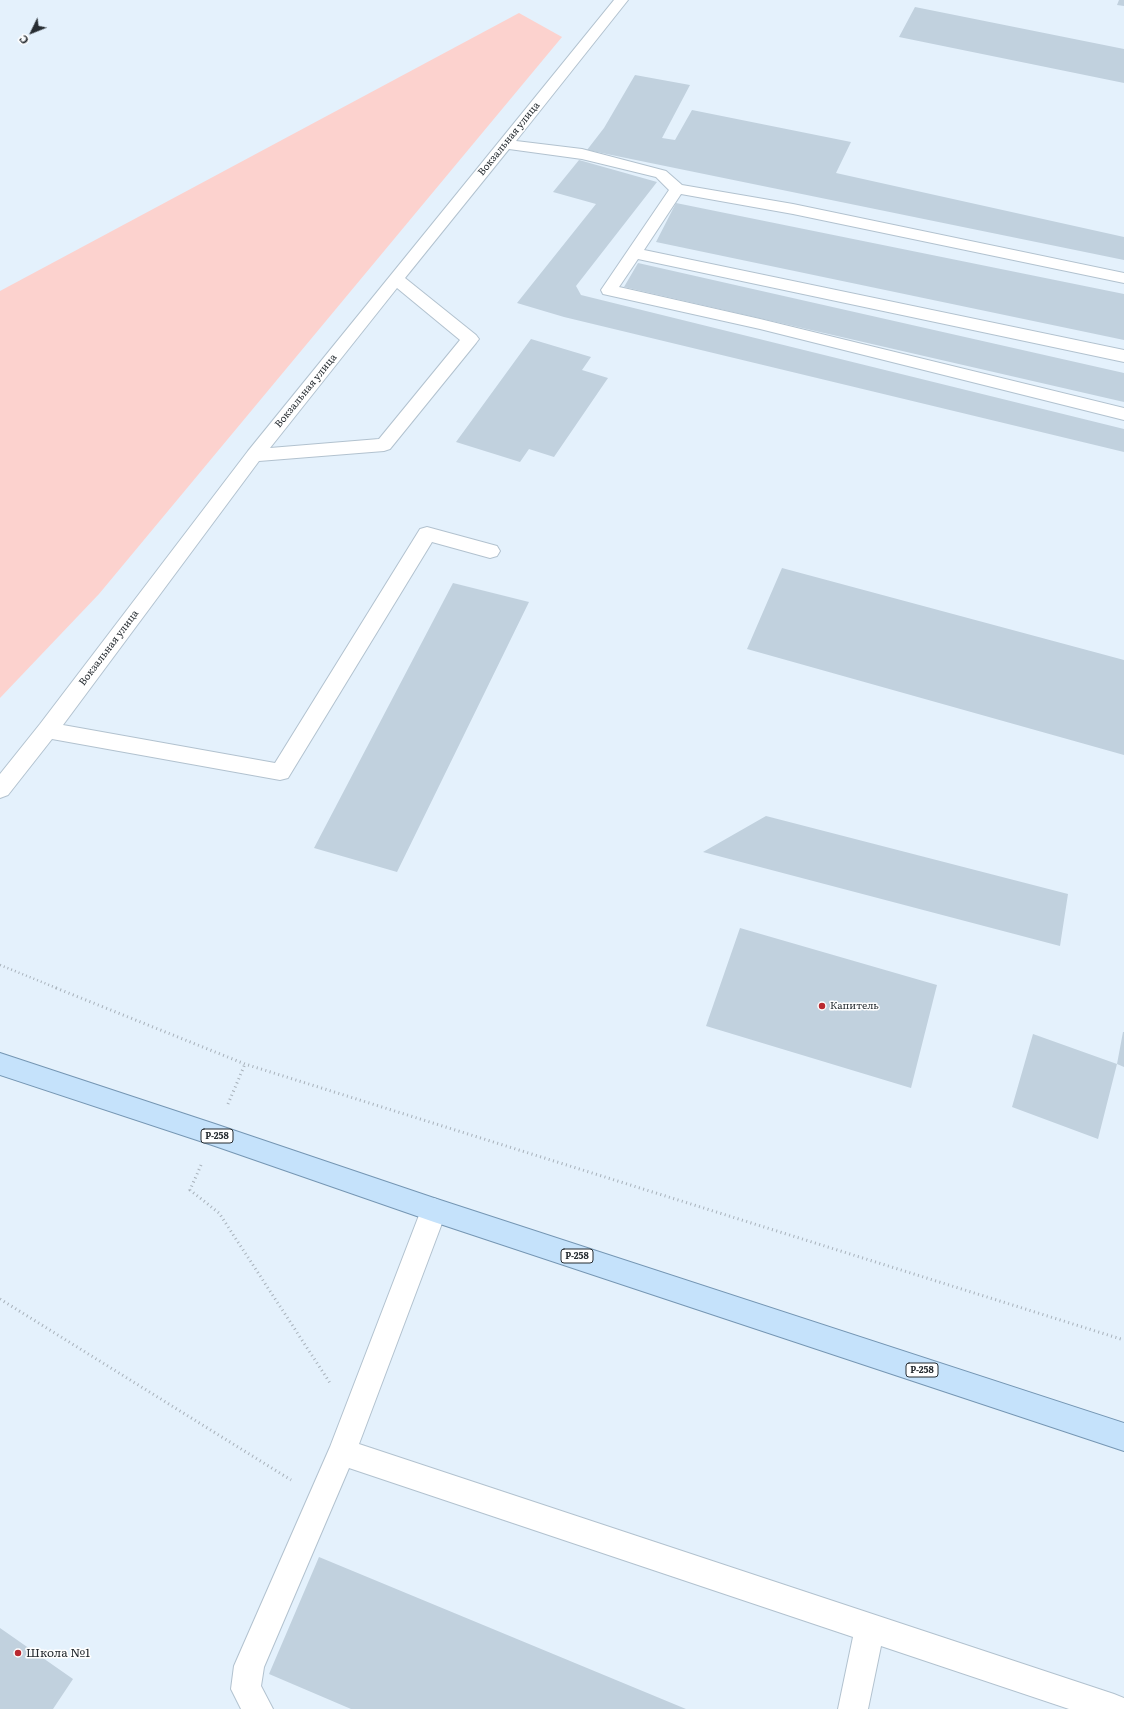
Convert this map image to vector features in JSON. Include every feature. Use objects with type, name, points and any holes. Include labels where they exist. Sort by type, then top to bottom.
[{"type":"main road","name":"Р-258","points":[[0,1064],[215,1134],[434,1210],[1124,1437]]},
{"type":"street","name":"Вокзальная улица","points":[[0,789],[47,730],[254,455],[620,0]]},
{"type":"street","points":[[505,144],[582,154],[661,174],[677,188],[792,209],[1124,278]]},
{"type":"street","points":[[677,188],[609,290],[760,324],[1124,414]]},
{"type":"street","points":[[634,252],[1124,356]]},
{"type":"street","points":[[254,455],[384,445],[470,339],[396,279]]},
{"type":"street","points":[[47,730],[280,772],[427,534],[490,551]]},
{"type":"street","points":[[258,1709],[246,1689],[249,1666],[342,1452],[434,1210]]},
{"type":"street","points":[[342,1452],[1114,1709]]},
{"type":"street","points":[[853,1709],[870,1628]]},
{"type":"path","points":[[0,965],[245,1064],[1124,1340]]},
{"type":"path","points":[[245,1064],[190,1190],[220,1213],[354,1421]]},
{"type":"path","points":[[0,1299],[322,1499]]},
{"type":"shaded area","points":[[519,13],[562,37],[99,594],[0,698],[0,291]]},
{"type":"building","points":[[1119,0],[1124,0],[1124,6],[1117,5]]},
{"type":"building","points":[[915,7],[1124,49],[1124,83],[899,37]]},
{"type":"building","points":[[635,75],[690,85],[662,138],[675,140],[692,110],[851,142],[836,173],[1124,237],[1124,260],[587,150],[604,128]]},
{"type":"building","points":[[579,160],[657,182],[576,286],[581,295],[1124,429],[1124,452],[564,317],[517,303],[596,204],[553,192]]},
{"type":"building","points":[[676,203],[1124,294],[1124,340],[656,242]]},
{"type":"building","points":[[638,263],[1124,373],[1124,402],[624,287]]},
{"type":"building","points":[[531,339],[591,357],[582,370],[608,378],[554,457],[529,449],[520,462],[456,442]]},
{"type":"building","points":[[782,568],[1124,660],[1124,755],[747,649]]},
{"type":"building","points":[[453,583],[529,602],[397,872],[314,848]]},
{"type":"building","points":[[766,816],[1068,894],[1060,946],[703,852]]},
{"type":"building","name":"Капитель","points":[[740,928],[937,985],[911,1088],[706,1026]]},
{"type":"building","points":[[1124,1032],[1124,1067],[1117,1064]]},
{"type":"building","points":[[1033,1034],[1117,1064],[1098,1139],[1012,1107]]},
{"type":"building","points":[[319,1557],[686,1709],[351,1709],[269,1674]]},
{"type":"building","name":"Школа №1","points":[[0,1628],[73,1679],[53,1709],[0,1709]]},
{"type":"place","name":"Капитель","points":[[822,1006]]},
{"type":"place","name":"Школа №1","points":[[18,1653]]}]
